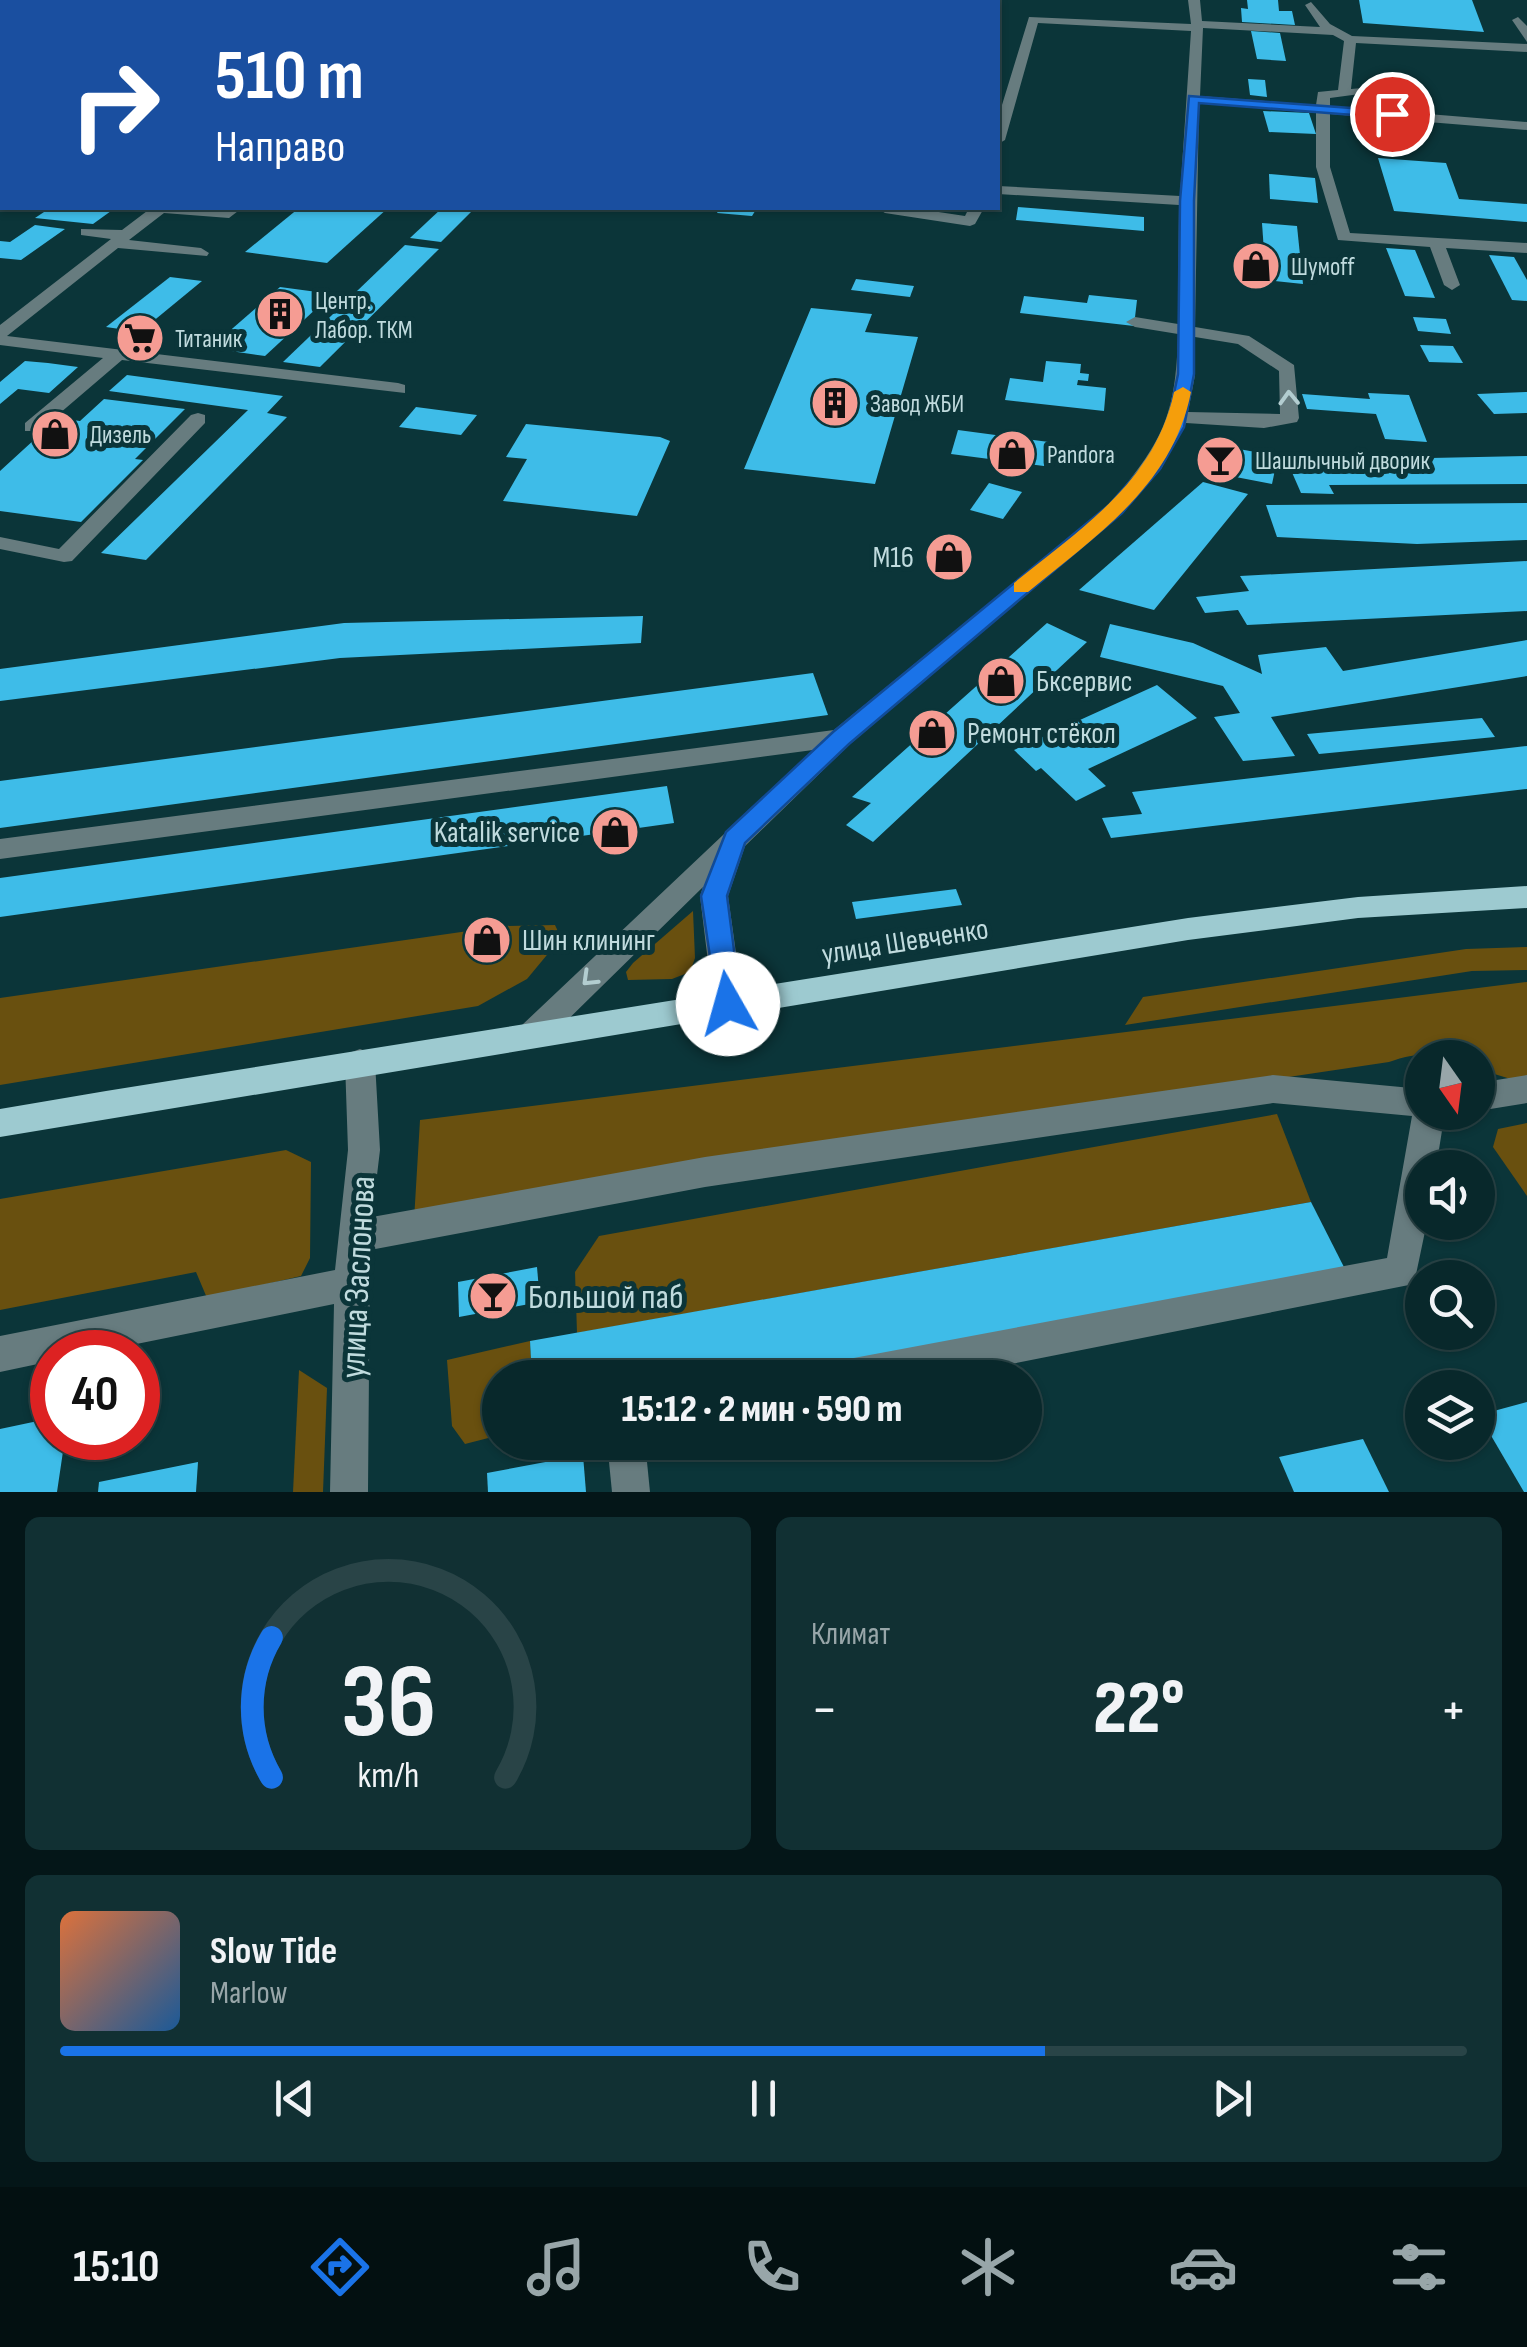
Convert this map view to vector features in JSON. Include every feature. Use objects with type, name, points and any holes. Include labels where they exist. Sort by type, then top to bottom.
[{"type":"main road","name":"улица Шевченко","points":[[0,1124],[360,1062],[1302,915],[1455,898],[1527,897]]},
{"type":"street","points":[[532,1035],[841,738],[1116,509],[1154,466],[1178,417],[1186,374],[1187,201],[1197,26],[1194,0]]},
{"type":"street","points":[[1312,5],[1326,27],[1350,39],[1527,48]]},
{"type":"street","points":[[1000,133],[1032,19],[1336,32]]},
{"type":"street","points":[[1518,20],[1527,38]]},
{"type":"street","points":[[1344,93],[1350,39]]},
{"type":"street","points":[[1384,90],[1323,95],[1323,167],[1344,237],[1527,248]]},
{"type":"street","points":[[1193,99],[1527,126]]},
{"type":"street","points":[[1000,190],[1187,201]]},
{"type":"street","points":[[0,336],[159,210]]},
{"type":"street","points":[[189,210],[232,210]]},
{"type":"street","points":[[898,210],[970,221],[975,210]]},
{"type":"street","points":[[88,232],[201,252]]},
{"type":"street","points":[[1436,242],[1452,284]]},
{"type":"street","points":[[1135,322],[1243,340],[1288,369],[1290,418],[1264,422],[1178,417]]},
{"type":"street","points":[[0,336],[115,356],[398,389]]},
{"type":"street","points":[[32,427],[115,356]]},
{"type":"street","points":[[0,543],[64,556],[198,419]]},
{"type":"street","points":[[0,848],[841,738]]},
{"type":"street","points":[[728,1004],[714,896],[734,838]]},
{"type":"street","name":"улица Заслонова","points":[[349,1492],[353,1237],[364,1150],[360,1062]]},
{"type":"street","points":[[353,1237],[705,1172],[1273,1089],[1405,1102]]},
{"type":"street","points":[[1495,1094],[1527,1089]]},
{"type":"street","points":[[939,1360],[1402,1272],[1426,1130]]},
{"type":"street","points":[[0,1354],[352,1284]]},
{"type":"street","points":[[628,1460],[631,1492]]},
{"type":"shaded area","points":[[693,911],[695,958],[690,972],[672,979],[628,980],[626,972],[633,963]]},
{"type":"shaded area","points":[[555,925],[561,938],[527,979],[478,1006],[0,1085],[0,998],[503,926]]},
{"type":"shaded area","points":[[1527,947],[1527,970],[1472,971],[1125,1025],[1143,997],[1466,949]]},
{"type":"shaded area","points":[[1527,982],[1527,1077],[1514,1080],[1495,1074],[1495,1040],[1405,1040],[1405,1058],[1389,1062],[713,1163],[414,1220],[420,1120]]},
{"type":"shaded area","points":[[1277,1114],[1311,1202],[577,1333],[575,1272],[599,1236]]},
{"type":"shaded area","points":[[1527,1123],[1527,1196],[1493,1147],[1498,1129]]},
{"type":"shaded area","points":[[286,1150],[311,1162],[310,1258],[301,1276],[207,1298],[196,1272],[0,1310],[0,1199]]},
{"type":"shaded area","points":[[530,1341],[531,1360],[482,1360],[482,1440],[465,1444],[452,1426],[447,1360]]},
{"type":"shaded area","points":[[299,1370],[327,1388],[323,1492],[293,1492]]},
{"type":"building","points":[[1247,0],[1278,0],[1279,11],[1292,11],[1295,25],[1242,22],[1241,8],[1248,9]]},
{"type":"building","points":[[1359,0],[1472,0],[1484,32],[1363,23]]},
{"type":"building","points":[[1251,31],[1280,33],[1286,61],[1257,59]]},
{"type":"building","points":[[1248,79],[1265,80],[1267,97],[1250,95]]},
{"type":"building","points":[[1263,111],[1309,113],[1316,134],[1269,132]]},
{"type":"building","points":[[1378,158],[1446,163],[1459,199],[1527,204],[1527,222],[1394,211]]},
{"type":"building","points":[[1269,174],[1315,178],[1318,203],[1270,199]]},
{"type":"building","points":[[1018,207],[1144,217],[1144,231],[1016,220]]},
{"type":"building","points":[[47,210],[111,211],[93,224],[35,218]]},
{"type":"building","points":[[297,210],[386,210],[327,263],[245,252]]},
{"type":"building","points":[[440,210],[473,210],[441,242],[410,238]]},
{"type":"building","points":[[719,210],[756,210],[752,216],[717,213]]},
{"type":"building","points":[[1262,223],[1297,226],[1303,284],[1266,280]]},
{"type":"building","points":[[35,225],[65,229],[21,260],[0,258],[0,241],[10,242]]},
{"type":"building","points":[[405,245],[439,249],[320,367],[283,362]]},
{"type":"building","points":[[1386,248],[1415,250],[1435,298],[1405,296]]},
{"type":"building","points":[[1489,255],[1514,257],[1527,280],[1527,301],[1512,300]]},
{"type":"building","points":[[170,277],[202,281],[140,332],[106,327]]},
{"type":"building","points":[[856,279],[914,286],[910,297],[851,290]]},
{"type":"building","name":"Центр. Лабор. ТКМ","points":[[280,287],[332,294],[265,356],[210,348]]},
{"type":"building","points":[[1089,295],[1137,300],[1134,326],[1020,313],[1024,296],[1087,303]]},
{"type":"building","name":"Завод ЖБИ","points":[[811,308],[872,314],[865,332],[918,337],[875,484],[744,469]]},
{"type":"building","points":[[1413,317],[1446,319],[1451,334],[1418,331]]},
{"type":"building","points":[[1420,345],[1453,346],[1463,363],[1429,362]]},
{"type":"building","points":[[25,361],[78,367],[49,393],[18,389],[0,404],[0,382]]},
{"type":"building","points":[[1046,361],[1081,364],[1080,373],[1089,374],[1088,381],[1078,380],[1077,385],[1106,388],[1104,411],[1005,400],[1010,378],[1043,382]]},
{"type":"building","points":[[127,375],[283,396],[267,413],[287,417],[146,560],[101,553],[248,410],[109,391]]},
{"type":"building","points":[[1527,392],[1527,413],[1494,414],[1477,394]]},
{"type":"building","points":[[1368,393],[1409,395],[1427,442],[1385,439],[1376,414],[1307,409],[1302,394],[1370,399]]},
{"type":"building","points":[[104,399],[185,409],[135,459],[143,460],[81,522],[0,511],[0,471],[58,418],[80,421]]},
{"type":"building","points":[[416,407],[477,415],[461,435],[399,427]]},
{"type":"building","points":[[526,424],[670,441],[637,516],[503,501],[527,459],[506,457]]},
{"type":"building","points":[[958,430],[1049,442],[1044,466],[951,454]]},
{"type":"building","points":[[1222,446],[1278,456],[1272,484],[1215,473]]},
{"type":"building","points":[[1527,456],[1527,484],[1329,485],[1334,494],[1301,493],[1287,461]]},
{"type":"building","points":[[1203,482],[1248,494],[1154,610],[1079,590]]},
{"type":"building","points":[[989,483],[1022,492],[1003,519],[970,510]]},
{"type":"building","points":[[1527,503],[1527,540],[1417,544],[1277,537],[1266,505]]},
{"type":"building","points":[[1527,561],[1527,611],[1247,625],[1238,610],[1205,613],[1196,597],[1249,591],[1240,576]]},
{"type":"building","points":[[643,616],[641,643],[340,658],[0,701],[0,669],[344,623]]},
{"type":"building","points":[[1047,623],[1087,642],[873,842],[846,825],[871,803],[852,797]]},
{"type":"building","points":[[1110,624],[1193,643],[1262,674],[1258,655],[1326,647],[1343,671],[1527,640],[1527,676],[1271,717],[1295,756],[1243,761],[1214,717],[1240,713],[1223,686],[1100,657]]},
{"type":"building","points":[[813,673],[828,715],[0,828],[0,781]]},
{"type":"building","points":[[1157,685],[1197,718],[1088,769],[1106,786],[1076,801],[1041,768],[1036,771],[1014,750]]},
{"type":"building","points":[[1482,718],[1495,737],[1319,754],[1307,734]]},
{"type":"building","points":[[1527,746],[1527,789],[1111,838],[1102,818],[1142,814],[1132,792]]},
{"type":"building","points":[[667,786],[674,823],[0,917],[0,878]]},
{"type":"building","points":[[956,889],[962,905],[856,919],[852,902]]},
{"type":"building","points":[[1311,1202],[1348,1275],[895,1360],[531,1360],[530,1341]]},
{"type":"building","points":[[537,1267],[540,1302],[459,1317],[458,1282]]},
{"type":"building","points":[[1527,1402],[1527,1492],[1495,1442],[1495,1411]]},
{"type":"building","points":[[30,1423],[30,1460],[62,1460],[57,1492],[0,1492],[0,1429]]},
{"type":"building","points":[[1363,1439],[1389,1492],[1294,1492],[1279,1457]]},
{"type":"building","points":[[556,1460],[583,1460],[586,1492],[488,1492],[487,1473]]},
{"type":"building","points":[[198,1462],[196,1492],[98,1492],[99,1482]]},
{"type":"slow traffic","points":[[1021,588],[1116,509],[1154,466],[1176,427],[1183,392]]},
{"type":"place","name":"Шумоff","points":[[1256,266]]},
{"type":"place","name":"Центр. Лабор. ТКМ","points":[[280,314]]},
{"type":"place","name":"Титаник","points":[[140,338]]},
{"type":"place","name":"Завод ЖБИ","points":[[835,403]]},
{"type":"place","name":"Дизель","points":[[55,434]]},
{"type":"place","name":"Pandora","points":[[1012,454]]},
{"type":"place","name":"Шашлычный дворик","points":[[1220,460]]},
{"type":"place","name":"М16","points":[[949,557]]},
{"type":"place","name":"Бксервис","points":[[1001,681]]},
{"type":"place","name":"Ремонт стёкол","points":[[932,733]]},
{"type":"place","name":"Katalik service","points":[[615,832]]},
{"type":"place","name":"Шин клининг","points":[[487,940]]},
{"type":"place","name":"Большой паб","points":[[493,1296]]},
{"type":"route","points":[[728,1004],[714,896],[734,838],[841,738],[1116,509],[1154,466],[1176,427],[1186,374],[1187,201],[1193,99],[1392,114]]}]
